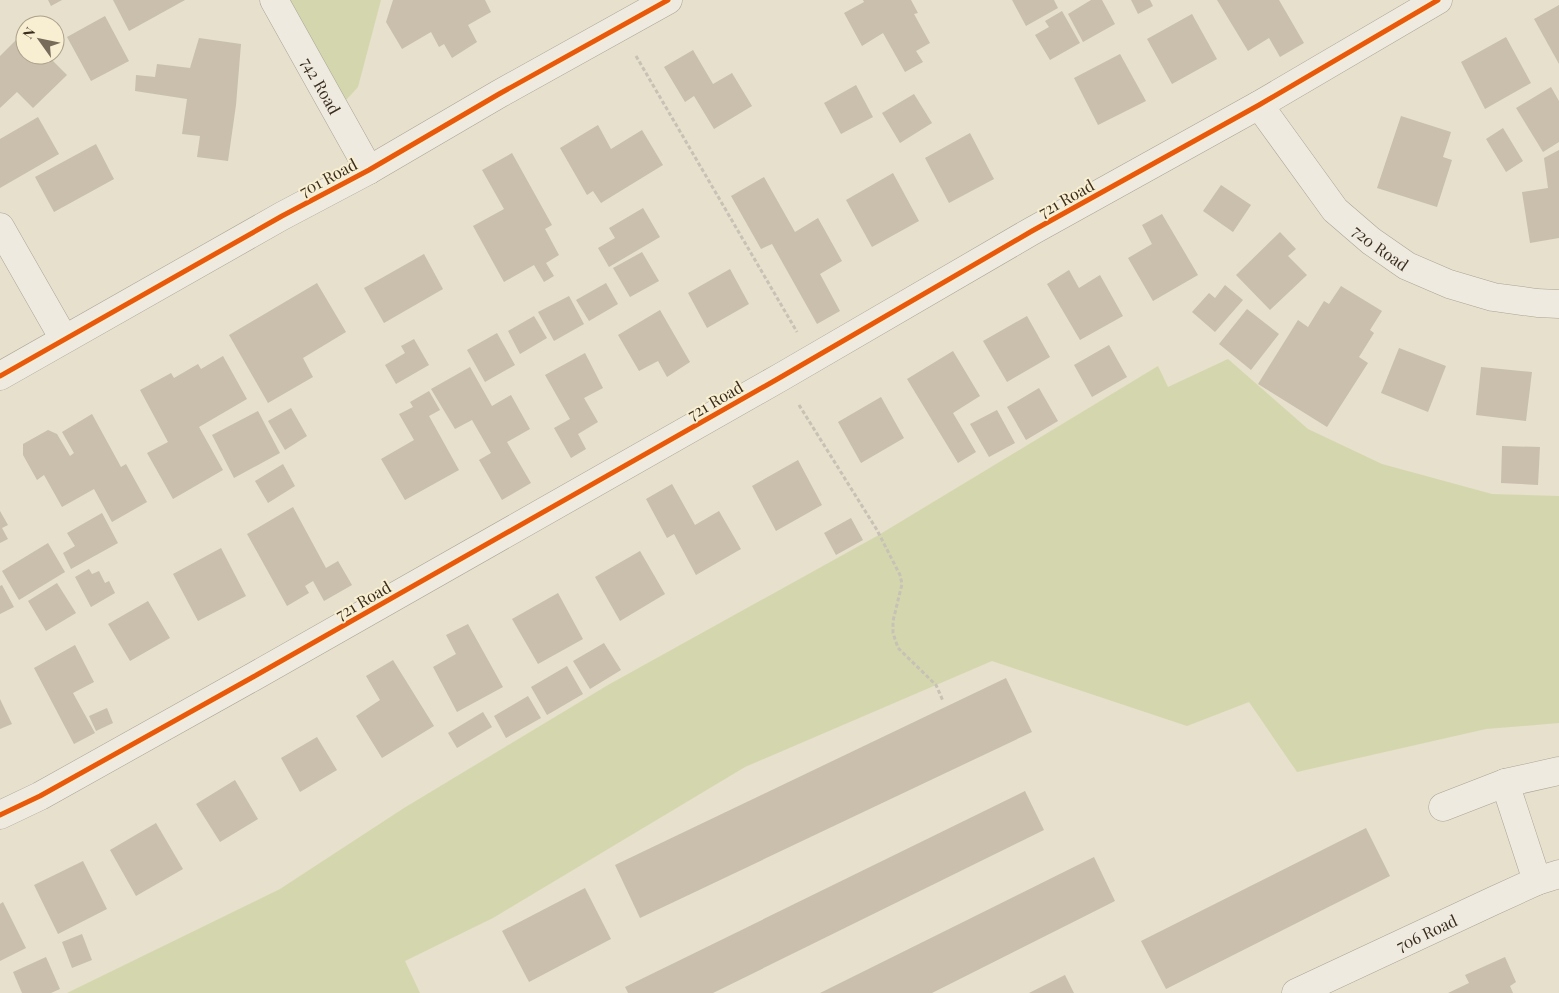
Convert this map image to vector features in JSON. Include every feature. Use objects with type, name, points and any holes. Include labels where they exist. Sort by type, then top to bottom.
[{"type":"street","name":"742 Road","points":[[274,0],[369,170]]},
{"type":"street","name":"701 Road","points":[[0,376],[668,0]]},
{"type":"street","name":"721 Road","points":[[0,815],[40,796],[253,677],[781,377],[1040,226],[1259,105],[1438,0]]},
{"type":"street","name":"720 Road","points":[[1259,105],[1335,210],[1370,241],[1407,266],[1449,284],[1493,297],[1559,304]]},
{"type":"street","points":[[0,227],[64,339]]},
{"type":"street","points":[[1443,807],[1505,783],[1559,771]]},
{"type":"street","points":[[1505,783],[1548,878]]},
{"type":"street","name":"706 Road","points":[[1296,993],[1548,878]]},
{"type":"path","points":[[619,27],[812,358]]},
{"type":"path","points":[[781,377],[877,530],[900,575],[902,584],[893,621],[893,633],[898,648],[936,685],[943,701]]},
{"type":"green space","points":[[273,0],[381,0],[358,87],[336,111]]},
{"type":"green space","points":[[1228,359],[1308,429],[1382,464],[1492,494],[1559,496],[1559,723],[1486,729],[1297,772],[1249,702],[1187,726],[992,661],[745,767],[493,918],[405,961],[420,993],[67,993],[280,889],[404,808],[608,685],[877,536],[1158,366],[1168,387]]},
{"type":"building","points":[[48,0],[62,0],[51,6]]},
{"type":"building","points":[[113,0],[185,0],[129,31]]},
{"type":"building","points":[[393,0],[485,0],[491,12],[468,25],[477,42],[452,58],[444,44],[439,47],[431,32],[402,49],[386,22]]},
{"type":"building","points":[[863,0],[911,0],[918,13],[914,14],[930,43],[916,51],[923,62],[905,72],[883,33],[862,46],[844,13],[864,2]]},
{"type":"building","points":[[1012,0],[1054,0],[1058,8],[1026,26]]},
{"type":"building","points":[[1091,0],[1102,0],[1115,24],[1083,42],[1068,14]]},
{"type":"building","points":[[1131,0],[1150,0],[1153,6],[1138,14]]},
{"type":"building","points":[[1217,0],[1279,0],[1304,43],[1280,57],[1269,38],[1248,51]]},
{"type":"building","points":[[1559,5],[1559,64],[1534,19]]},
{"type":"building","points":[[1062,11],[1080,43],[1050,60],[1035,35],[1049,27],[1045,21]]},
{"type":"building","points":[[1192,14],[1217,59],[1172,84],[1147,39]]},
{"type":"building","points":[[105,16],[129,61],[91,81],[67,37]]},
{"type":"building","points":[[1506,37],[1531,83],[1485,109],[1461,62]]},
{"type":"building","points":[[199,38],[241,44],[236,105],[228,161],[197,157],[200,136],[182,134],[187,99],[135,91],[136,75],[155,77],[157,64],[190,68]]},
{"type":"building","points":[[15,41],[15,65],[57,65],[67,75],[33,108],[17,92],[0,108],[0,56]]},
{"type":"building","points":[[693,50],[713,84],[732,73],[752,106],[714,129],[694,96],[685,102],[664,67]]},
{"type":"building","points":[[1120,54],[1146,101],[1098,125],[1074,78]]},
{"type":"building","points":[[856,85],[873,117],[841,134],[824,103]]},
{"type":"building","points":[[1551,87],[1559,101],[1559,142],[1543,152],[1516,108]]},
{"type":"building","points":[[914,94],[932,123],[900,143],[882,113]]},
{"type":"building","points":[[1401,116],[1451,132],[1443,157],[1452,160],[1437,207],[1377,188]]},
{"type":"building","points":[[38,117],[59,154],[0,188],[0,139]]},
{"type":"building","points":[[598,125],[611,149],[642,130],[663,165],[601,203],[593,191],[587,195],[560,148]]},
{"type":"building","points":[[1503,128],[1523,161],[1506,172],[1486,139]]},
{"type":"building","points":[[970,133],[994,179],[949,203],[925,158]]},
{"type":"building","points":[[96,144],[114,179],[54,212],[35,177]]},
{"type":"building","points":[[1559,150],[1559,238],[1530,243],[1522,192],[1548,188],[1544,158]]},
{"type":"building","points":[[512,153],[552,225],[545,229],[559,255],[546,263],[554,276],[544,282],[534,265],[504,282],[473,226],[504,209],[482,170]]},
{"type":"building","points":[[893,173],[919,221],[872,247],[846,200]]},
{"type":"building","points":[[764,177],[795,232],[818,218],[842,261],[820,274],[840,311],[817,324],[772,244],[761,249],[731,196]]},
{"type":"building","points":[[1221,185],[1251,205],[1233,232],[1203,211]]},
{"type":"building","points":[[643,208],[660,237],[609,267],[598,248],[615,238],[609,228]]},
{"type":"building","points":[[1162,214],[1198,275],[1153,301],[1128,258],[1152,244],[1142,225]]},
{"type":"building","points":[[1280,232],[1296,249],[1288,256],[1307,275],[1270,310],[1236,275]]},
{"type":"building","points":[[642,252],[659,281],[630,297],[613,268]]},
{"type":"building","points":[[424,254],[443,289],[384,323],[364,288]]},
{"type":"building","points":[[730,269],[749,304],[707,328],[688,293]]},
{"type":"building","points":[[1069,270],[1079,288],[1100,275],[1123,316],[1080,340],[1047,284]]},
{"type":"building","points":[[317,283],[346,332],[303,358],[313,377],[268,403],[229,335]]},
{"type":"building","points":[[606,283],[618,304],[589,321],[576,300]]},
{"type":"building","points":[[1225,285],[1243,300],[1215,332],[1192,312],[1209,293],[1215,298]]},
{"type":"building","points":[[1341,286],[1382,311],[1370,330],[1374,333],[1359,357],[1368,363],[1327,427],[1258,384],[1298,320],[1308,327],[1324,301],[1329,304]]},
{"type":"building","points":[[569,296],[584,324],[554,341],[538,312]]},
{"type":"building","points":[[1247,309],[1279,334],[1251,370],[1219,344]]},
{"type":"building","points":[[660,310],[690,362],[667,377],[658,361],[639,371],[618,335]]},
{"type":"building","points":[[534,316],[547,338],[520,354],[508,331]]},
{"type":"building","points":[[1027,316],[1050,357],[1007,382],[983,341]]},
{"type":"building","points":[[497,333],[515,365],[485,382],[467,350]]},
{"type":"building","points":[[414,339],[429,365],[396,384],[385,365],[405,353],[401,346]]},
{"type":"building","points":[[1109,345],[1127,377],[1092,397],[1074,365]]},
{"type":"building","points":[[1399,348],[1446,366],[1428,412],[1381,393]]},
{"type":"building","points":[[953,351],[980,396],[953,413],[976,452],[958,463],[907,379]]},
{"type":"building","points":[[585,353],[603,388],[584,398],[598,422],[578,434],[586,449],[571,458],[554,428],[570,419],[545,375]]},
{"type":"building","points":[[223,356],[247,399],[199,427],[223,470],[173,499],[147,453],[168,442],[140,390],[171,373],[174,378],[198,364],[201,369]]},
{"type":"building","points":[[470,367],[492,406],[511,395],[530,429],[507,442],[531,483],[502,500],[479,460],[491,453],[472,420],[455,429],[431,389]]},
{"type":"building","points":[[1481,367],[1532,372],[1526,421],[1476,415]]},
{"type":"building","points":[[1039,388],[1058,421],[1026,440],[1007,407]]},
{"type":"building","points":[[429,391],[440,410],[429,416],[459,470],[405,500],[381,459],[414,440],[399,414],[413,407],[410,402]]},
{"type":"building","points":[[881,397],[904,438],[861,463],[838,422]]},
{"type":"building","points":[[291,408],[307,436],[285,450],[268,421]]},
{"type":"building","points":[[997,410],[1015,443],[989,457],[970,424]]},
{"type":"building","points":[[258,411],[280,453],[234,478],[212,435]]},
{"type":"building","points":[[92,414],[121,467],[126,464],[147,502],[112,522],[94,489],[62,507],[44,475],[37,480],[23,455],[23,444],[48,430],[57,434],[70,456],[74,453],[62,432]]},
{"type":"building","points":[[1502,446],[1540,447],[1538,485],[1501,483]]},
{"type":"building","points":[[798,460],[822,505],[776,531],[752,486]]},
{"type":"building","points":[[283,464],[295,486],[268,503],[255,481]]},
{"type":"building","points":[[672,484],[695,525],[719,511],[741,549],[696,575],[674,534],[667,538],[646,499]]},
{"type":"building","points":[[293,507],[326,568],[338,561],[352,585],[324,601],[313,581],[305,586],[309,593],[287,606],[247,534]]},
{"type":"building","points":[[0,511],[8,525],[2,528],[8,539],[0,543]]},
{"type":"building","points":[[102,513],[118,543],[71,569],[63,553],[75,546],[67,533]]},
{"type":"building","points":[[851,518],[863,540],[836,555],[824,533]]},
{"type":"building","points":[[48,543],[65,572],[19,600],[2,571]]},
{"type":"building","points":[[221,548],[246,596],[198,621],[173,574]]},
{"type":"building","points":[[640,551],[665,594],[620,621],[595,577]]},
{"type":"building","points":[[89,569],[92,574],[99,571],[105,583],[109,581],[115,593],[91,607],[75,577]]},
{"type":"building","points":[[57,583],[76,613],[46,631],[28,601]]},
{"type":"building","points":[[2,585],[14,607],[0,614],[0,586]]},
{"type":"building","points":[[558,593],[583,639],[538,664],[512,619]]},
{"type":"building","points":[[148,601],[170,638],[130,661],[108,624]]},
{"type":"building","points":[[468,624],[503,687],[457,712],[433,667],[456,654],[446,635]]},
{"type":"building","points":[[604,643],[621,670],[590,689],[573,661]]},
{"type":"building","points":[[75,645],[94,682],[73,693],[95,733],[74,744],[34,668]]},
{"type":"building","points":[[393,660],[434,726],[382,758],[356,716],[380,700],[366,676]]},
{"type":"building","points":[[567,666],[583,694],[547,715],[531,687]]},
{"type":"building","points":[[1006,678],[1032,732],[640,918],[615,865]]},
{"type":"building","points":[[528,696],[541,718],[506,738],[494,716]]},
{"type":"building","points":[[0,699],[12,724],[0,729]]},
{"type":"building","points":[[107,708],[113,723],[96,731],[89,716]]},
{"type":"building","points":[[483,712],[492,727],[457,748],[448,733]]},
{"type":"building","points":[[317,737],[337,770],[300,792],[281,758]]},
{"type":"building","points":[[235,780],[258,819],[220,842],[196,804]]},
{"type":"building","points":[[1025,791],[1044,830],[713,993],[628,993],[625,987]]},
{"type":"building","points":[[156,823],[183,869],[136,896],[110,850]]},
{"type":"building","points":[[1366,828],[1390,876],[1166,989],[1141,941]]},
{"type":"building","points":[[1094,857],[1115,901],[932,993],[820,993]]},
{"type":"building","points":[[83,861],[107,909],[58,934],[34,885]]},
{"type":"building","points":[[585,888],[611,939],[529,982],[502,931]]},
{"type":"building","points":[[3,902],[26,948],[0,961],[0,904]]},
{"type":"building","points":[[82,934],[92,960],[72,968],[62,942]]},
{"type":"building","points":[[46,957],[60,989],[51,993],[22,993],[13,972]]},
{"type":"building","points":[[1505,957],[1516,982],[1510,986],[1513,993],[1448,993],[1469,983],[1465,975]]},
{"type":"building","points":[[1065,975],[1074,993],[1029,993]]},
{"type":"cycle path","points":[[0,376],[668,0]]},
{"type":"cycle path","points":[[0,815],[40,796],[253,677],[781,377],[1032,231],[1259,105],[1438,0]]}]
